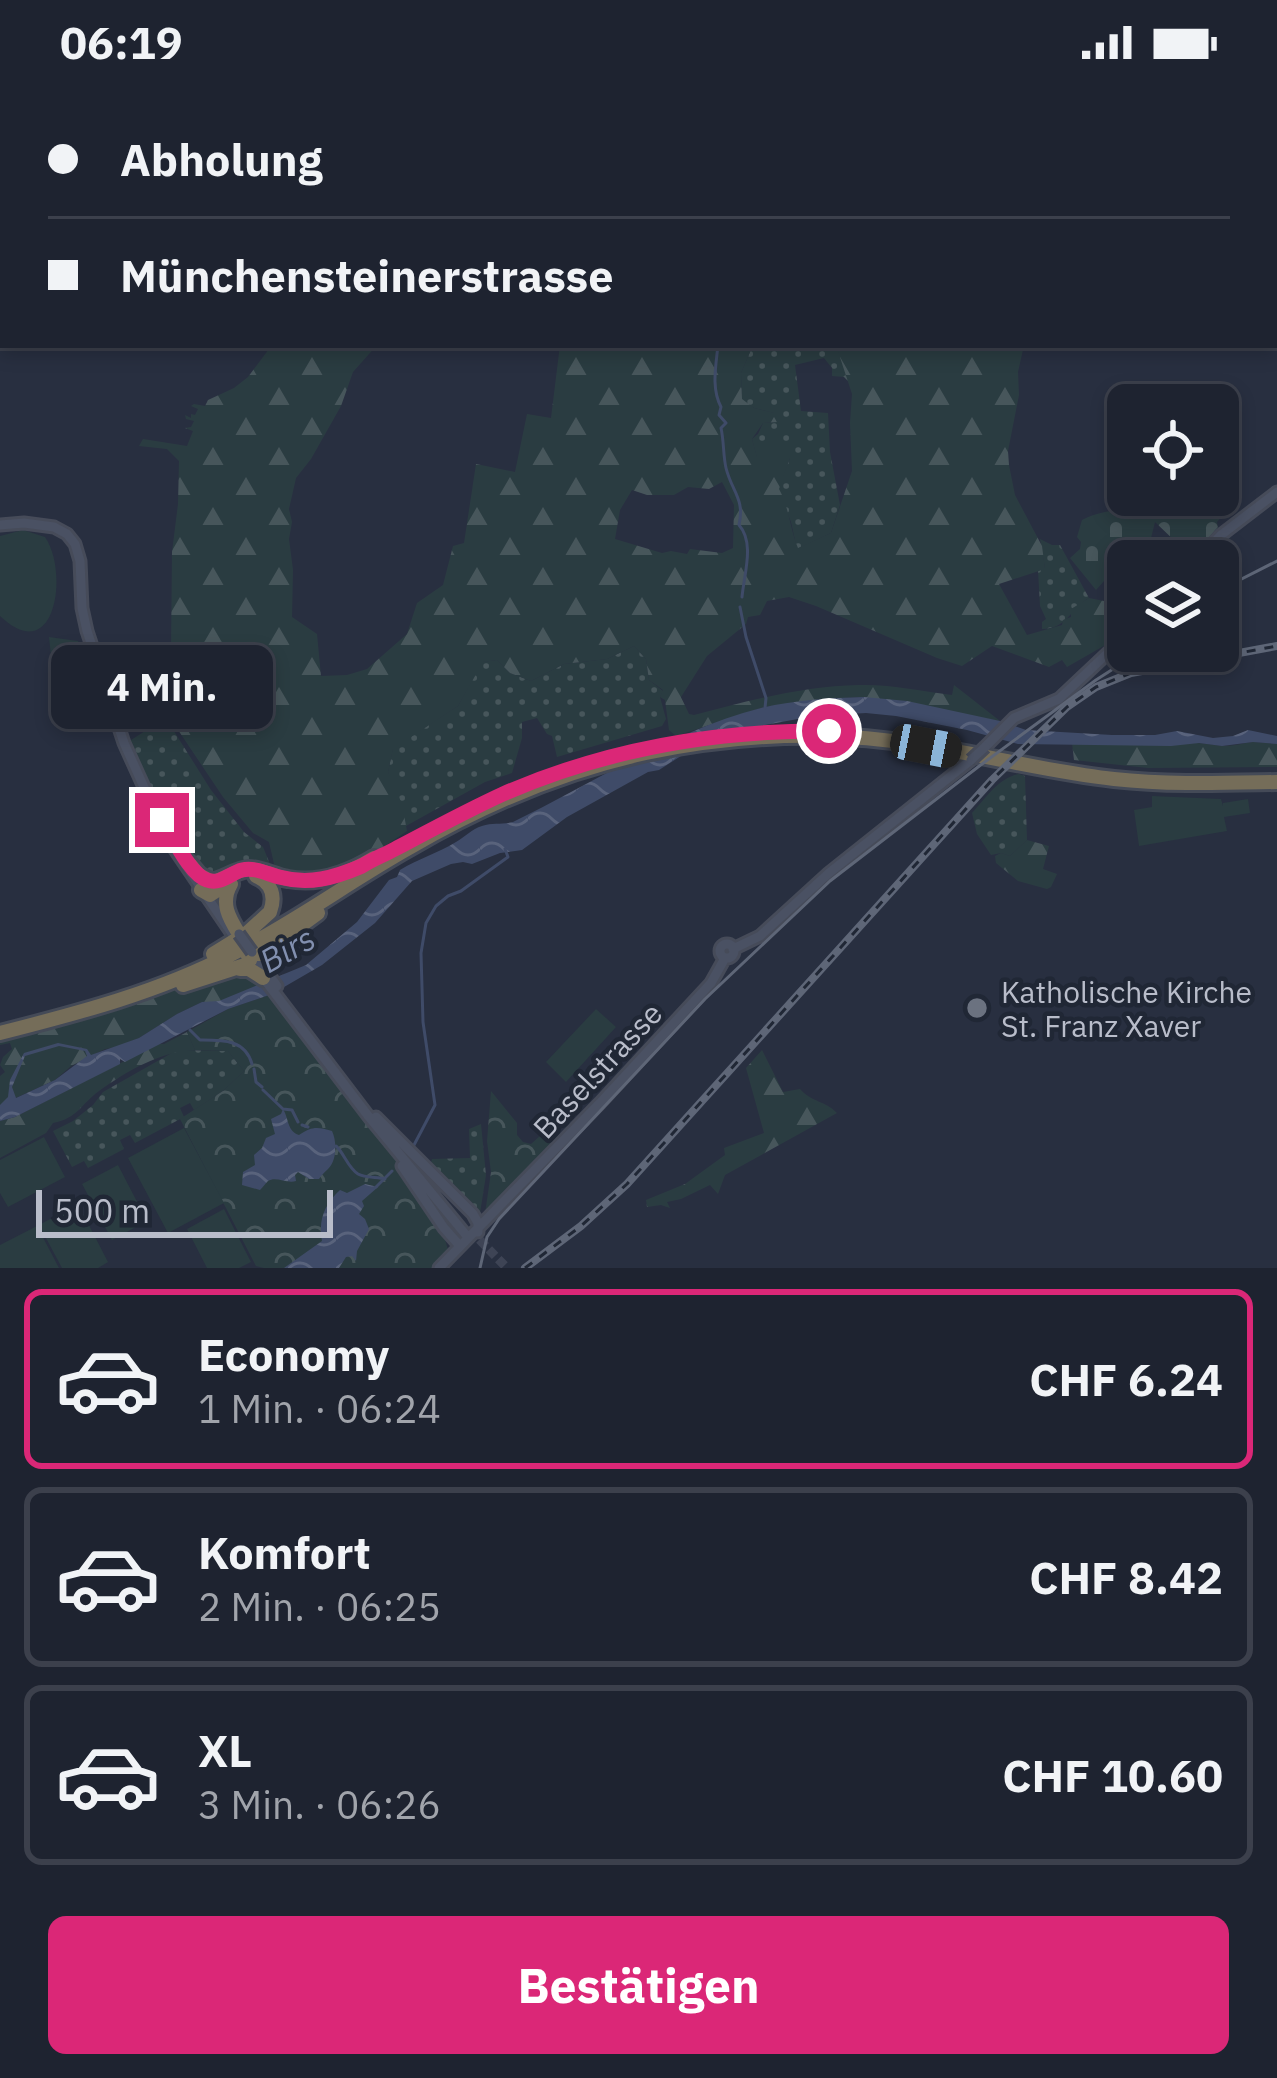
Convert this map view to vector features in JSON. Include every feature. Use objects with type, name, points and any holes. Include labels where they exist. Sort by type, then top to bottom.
[{"type":"highway","points":[[207,894],[243,870],[291,880],[339,875],[507,793],[574,767],[692,740],[780,731],[857,731],[1141,776],[1277,779]]},
{"type":"highway","points":[[68,1015],[151,990],[219,961],[440,831],[508,798],[608,763],[676,748],[759,738],[878,740],[1146,782],[1277,779]]},
{"type":"highway","points":[[0,1029],[235,969],[259,967],[272,947],[440,831]]},
{"type":"highway","points":[[0,1029],[126,991],[204,960],[261,932],[389,852]]},
{"type":"highway","points":[[188,862],[207,880],[251,875],[266,880],[272,890],[267,916],[204,960]]},
{"type":"highway","points":[[233,878],[225,898],[237,936]]},
{"type":"main road","points":[[1216,540],[1277,492]]},
{"type":"main road","points":[[0,525],[43,524],[62,530],[74,541],[94,659],[122,738],[167,838],[300,1022],[470,1236]]},
{"type":"main road","name":"Baselstrasse","points":[[444,1265],[705,990],[729,954],[767,930],[1010,722],[1059,699],[1107,654]]},
{"type":"main road","points":[[152,807],[207,894]]},
{"type":"main road","points":[[373,1117],[473,1214],[482,1217],[496,1212]]},
{"type":"main road","points":[[373,1117],[443,1228],[451,1247],[444,1265]]},
{"type":"main road","points":[[470,1236],[473,1214]]},
{"type":"main road","points":[[443,1228],[470,1236]]},
{"type":"green space","points":[[270,348],[374,348],[353,372],[341,406],[296,478],[289,509],[292,617],[317,634],[321,676],[347,675],[367,669],[407,634],[417,603],[443,585],[453,546],[464,543],[476,464],[515,472],[527,414],[551,418],[560,348],[752,348],[741,373],[742,399],[775,413],[777,422],[763,423],[752,439],[757,457],[773,446],[787,448],[790,458],[779,489],[798,548],[831,533],[852,471],[852,394],[837,348],[1023,348],[1009,465],[1015,495],[1042,546],[1045,569],[999,584],[1027,635],[1062,625],[1071,617],[1071,609],[1089,598],[1107,598],[1107,644],[1067,667],[1062,660],[1049,667],[992,646],[962,666],[789,597],[767,601],[760,615],[748,617],[746,624],[707,656],[681,697],[689,714],[817,688],[871,685],[952,695],[954,685],[1000,721],[864,697],[764,707],[676,736],[669,730],[665,700],[660,697],[663,690],[649,680],[646,659],[634,646],[607,659],[564,664],[531,681],[510,673],[497,660],[483,662],[458,706],[393,749],[388,772],[407,831],[346,868],[317,872],[275,868],[269,842],[253,833],[223,797],[153,685],[155,651],[171,651],[179,461],[167,449],[139,446],[143,439],[187,446],[193,431],[185,428],[194,421],[185,415],[191,418],[198,409],[191,406],[205,406],[248,377]],"holes":[[[722,482],[734,505],[733,548],[722,553],[690,549],[687,554],[662,553],[615,539],[620,510],[632,490],[674,495],[688,487],[709,489]]]},
{"type":"green space","points":[[752,348],[837,348],[849,382],[832,376],[824,358],[795,365],[801,411],[828,413],[840,505],[831,533],[797,549],[778,489],[790,458],[757,458],[752,439],[763,423],[776,422],[774,413],[742,400],[741,373]]},
{"type":"green space","points":[[1104,512],[1107,516],[1222,516],[1207,540],[1174,540],[1155,522],[1150,540],[1107,540],[1107,584],[1104,581],[1096,590],[1070,558],[1080,549],[1077,537],[1082,520]]},
{"type":"green space","points":[[23,530],[45,537],[56,571],[52,609],[34,631],[19,629],[0,616],[0,536]]},
{"type":"green space","points":[[1040,539],[1060,545],[1089,598],[1058,626],[1042,629],[1046,619],[1040,606],[1038,570],[1045,568]]},
{"type":"green space","points":[[49,637],[78,641],[93,690],[55,695]]},
{"type":"green space","points":[[634,646],[646,659],[649,680],[663,691],[660,697],[666,719],[662,726],[557,757],[552,736],[537,718],[522,722],[512,773],[485,782],[406,826],[388,772],[393,748],[458,706],[482,662],[497,660],[510,673],[531,681],[564,664],[607,659]]},
{"type":"green space","points":[[136,650],[154,704],[120,716],[102,661]]},
{"type":"green space","points":[[165,717],[211,790],[244,832],[263,847],[270,864],[243,861],[204,870],[162,812],[128,742],[156,724],[155,718]]},
{"type":"green space","points":[[1072,743],[1225,746],[1277,744],[1277,767],[1148,768],[1074,760]]},
{"type":"green space","points":[[1019,774],[1025,776],[1027,840],[1010,856],[991,855],[977,834],[972,813],[999,784]]},
{"type":"green space","points":[[1152,796],[1221,799],[1223,806],[1248,799],[1250,813],[1224,817],[1227,831],[1139,846],[1134,810],[1152,807]]},
{"type":"green space","points":[[1027,840],[1049,846],[1043,869],[1057,874],[1047,889],[1018,881],[996,863],[995,856],[1010,856]]},
{"type":"green space","points":[[245,971],[263,984],[218,1002],[202,1002],[0,1105],[0,1076],[5,1072],[0,1065],[12,1049],[10,1043],[0,1045],[0,1037]]},
{"type":"green space","points":[[272,994],[369,1117],[442,1229],[448,1250],[436,1268],[256,1266],[180,1119],[244,1071],[228,1051],[195,1050],[187,1032],[228,1009]]},
{"type":"green space","points":[[596,1009],[616,1027],[566,1082],[546,1062]]},
{"type":"green space","points":[[187,1032],[195,1050],[157,1058],[133,1070],[74,1114],[53,1123],[46,1133],[0,1158],[0,1121]]},
{"type":"green space","points":[[177,1050],[228,1051],[244,1071],[194,1110],[190,1103],[180,1108],[184,1117],[135,1143],[130,1135],[120,1140],[124,1149],[88,1168],[84,1161],[72,1167],[53,1131],[73,1121],[103,1092]]},
{"type":"green space","points":[[762,1050],[783,1092],[800,1089],[837,1113],[725,1175],[718,1194],[710,1185],[667,1202],[670,1208],[647,1207],[646,1200],[685,1184],[725,1155],[724,1148],[764,1133],[746,1068]]},
{"type":"green space","points":[[491,1091],[517,1123],[517,1135],[523,1142],[531,1144],[540,1136],[540,1119],[561,1140],[485,1214],[491,1172],[487,1141]]},
{"type":"green space","points":[[481,1124],[486,1175],[480,1213],[430,1166],[432,1159],[470,1158],[469,1129]]},
{"type":"green space","points":[[184,1128],[224,1203],[168,1233],[128,1158]]},
{"type":"green space","points":[[44,1137],[65,1177],[8,1207],[0,1193],[0,1160]]},
{"type":"green space","points":[[118,1165],[147,1221],[112,1240],[82,1184]]},
{"type":"green space","points":[[78,1204],[108,1262],[98,1268],[62,1268],[39,1225]]},
{"type":"green space","points":[[224,1209],[251,1262],[239,1268],[207,1268],[187,1229]]},
{"type":"green space","points":[[37,1226],[59,1268],[0,1268],[0,1245]]},
{"type":"water","points":[[864,697],[907,701],[1026,730],[1112,735],[1177,731],[1213,738],[1248,730],[1277,736],[1277,744],[1018,744],[866,713],[765,725],[648,772],[567,817],[522,850],[472,864],[451,864],[412,881],[375,923],[322,965],[272,994],[228,1009],[125,1062],[120,1059],[120,1064],[0,1121],[0,1105],[8,1097],[10,1080],[24,1053],[58,1043],[87,1049],[91,1055],[139,1038],[202,1002],[219,1001],[306,965],[357,922],[400,870],[478,827],[513,822],[665,744],[728,718],[787,703]],"holes":[[[59,1046],[85,1051],[87,1056],[55,1080],[16,1098],[12,1087],[25,1056]]]},
{"type":"water","points":[[283,1109],[290,1128],[299,1135],[315,1128],[332,1131],[331,1165],[319,1179],[298,1172],[296,1181],[271,1180],[260,1190],[242,1185],[243,1172],[255,1165],[254,1155],[275,1134],[271,1119]]},
{"type":"water","points":[[365,1184],[378,1187],[362,1201],[359,1214],[369,1229],[356,1261],[352,1256],[339,1268],[284,1268],[322,1241],[322,1219],[335,1195]]},
{"type":"waterway","points":[[718,348],[715,385],[719,415],[726,423],[721,428],[725,463],[748,550],[742,597]]},
{"type":"waterway","points":[[740,607],[765,708]]},
{"type":"waterway","points":[[414,1145],[435,1105],[423,1022],[421,953],[426,923],[448,896],[508,857],[505,849]]},
{"type":"waterway","points":[[190,1030],[200,1040],[238,1045],[252,1064]]},
{"type":"waterway","points":[[254,1069],[262,1087]]},
{"type":"waterway","points":[[263,1090],[283,1109],[292,1110],[298,1122]]},
{"type":"waterway","points":[[302,1125],[308,1127]]},
{"type":"waterway","points":[[336,1146],[358,1174],[385,1179]]},
{"type":"waterway","points":[[376,1187],[392,1171]]},
{"type":"tunnel","points":[[470,1230],[507,1268]]},
{"type":"tram line","points":[[1239,580],[1277,561]]},
{"type":"tram line","points":[[480,1268],[487,1237],[499,1219],[705,999],[830,881],[1108,672]]},
{"type":"railway","points":[[525,1268],[627,1184],[992,780],[1067,707],[1096,687],[1131,673],[1277,646]]},
{"type":"place","name":"Katholische Kirche St. Franz Xaver","points":[[977,1008]]},
{"type":"route","points":[[162,820],[203,879],[217,881],[252,869],[314,881],[362,866],[507,793],[604,758],[717,736],[829,731]]},
{"type":"water label","name":"Birs","points":[[287,949]]}]
